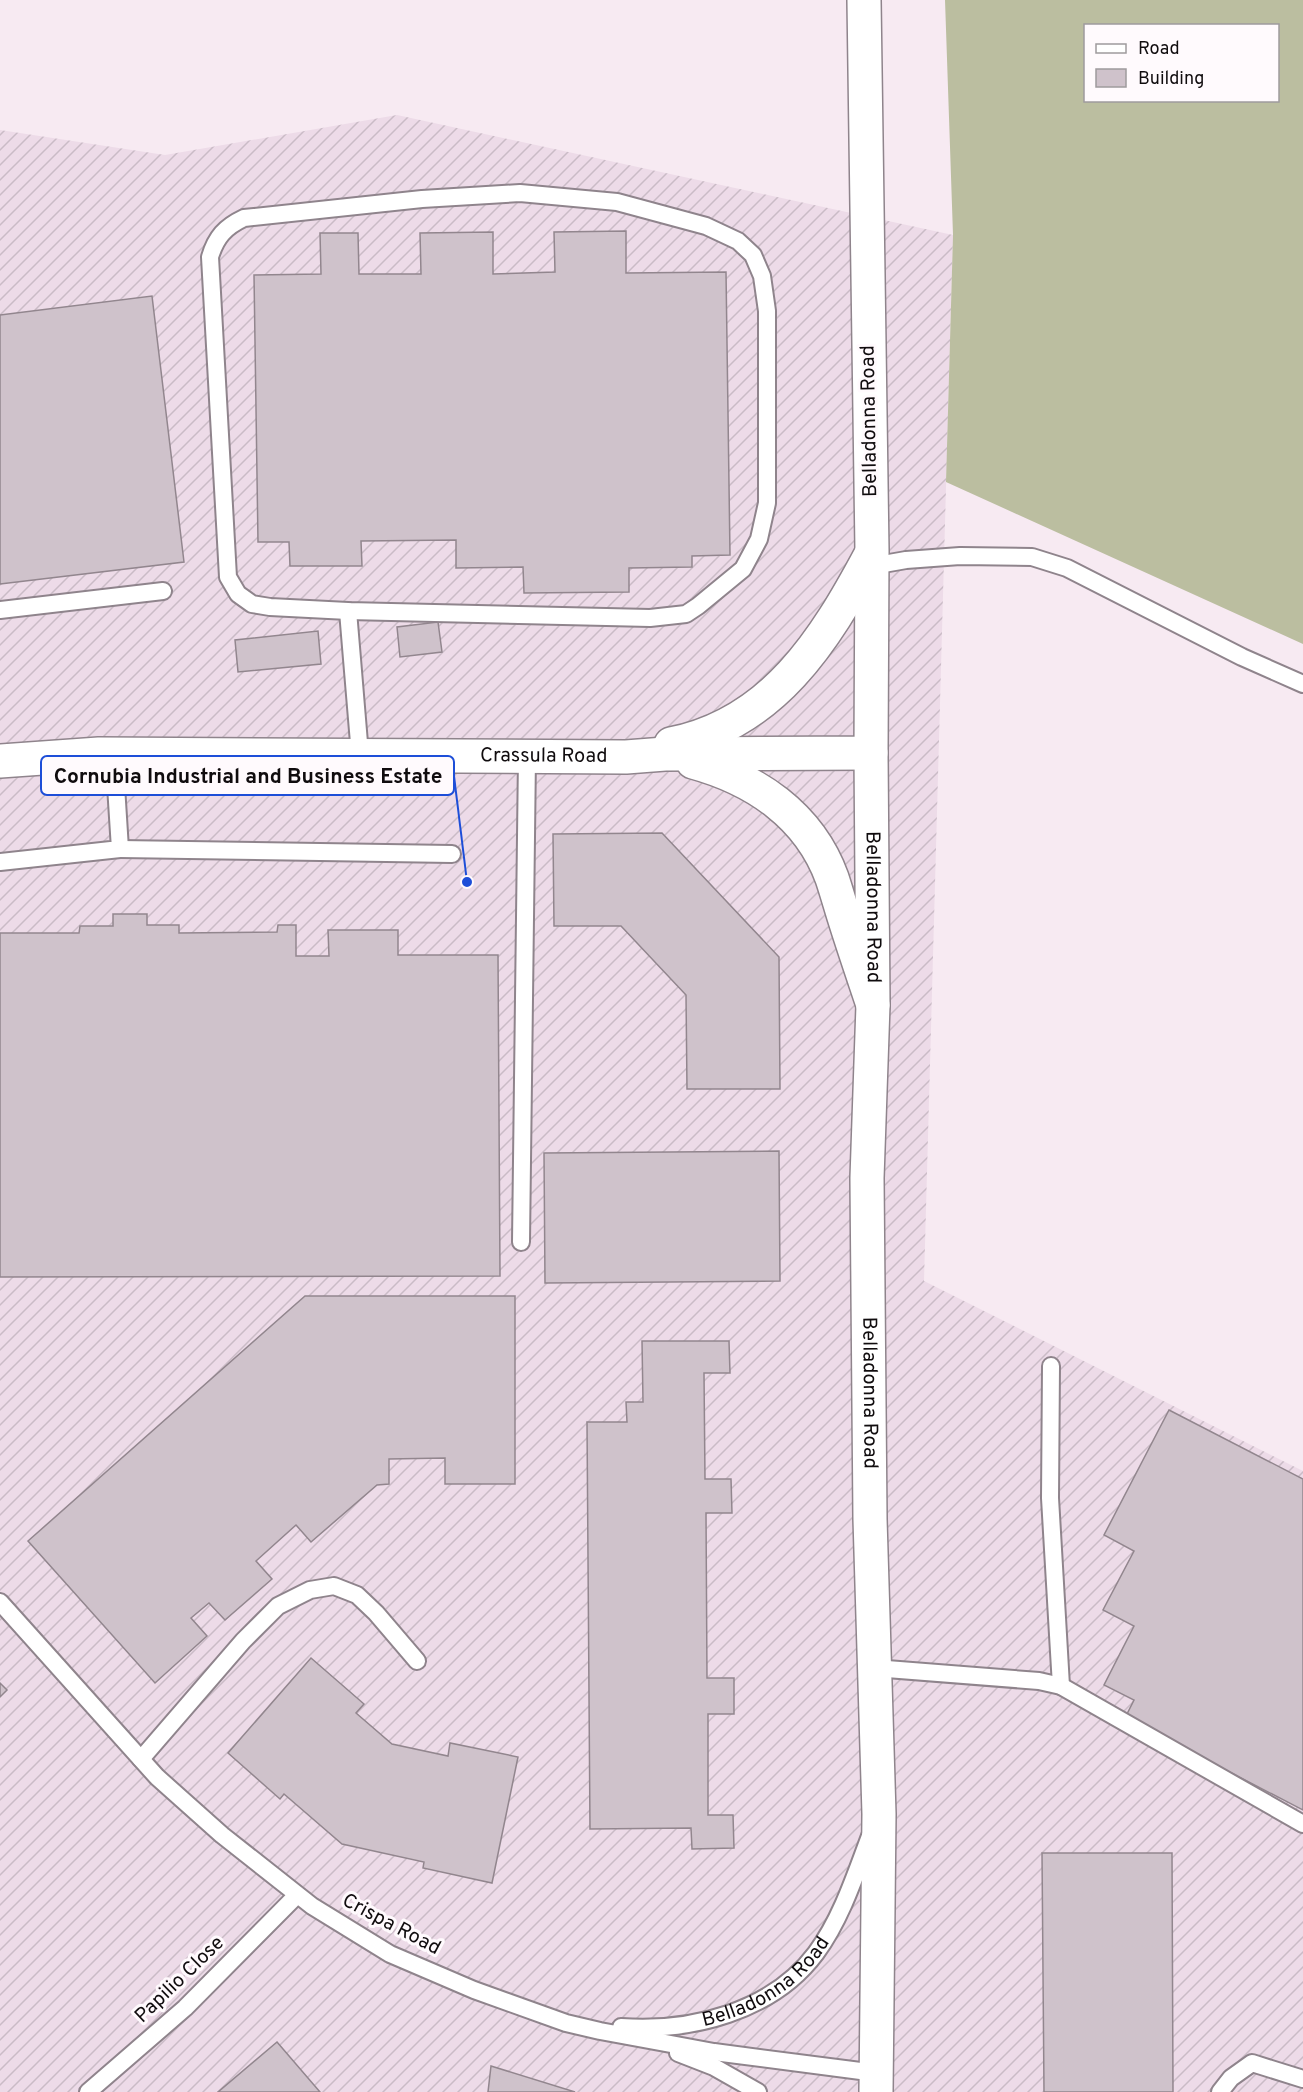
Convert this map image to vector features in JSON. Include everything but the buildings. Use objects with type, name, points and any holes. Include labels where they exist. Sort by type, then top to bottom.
[{"type":"street","name":"Belladonna Road","points":[[864,0],[872,559],[873,1005],[867,1178],[870,1519],[879,1814],[876,2083]]},
{"type":"street","points":[[626,757],[688,741],[716,729],[757,706],[782,686],[825,634],[872,559]]},
{"type":"street","name":"Crassula Road","points":[[0,760],[114,754],[626,757],[665,754],[871,753]]},
{"type":"street","points":[[665,754],[713,767],[748,782],[785,808],[805,830],[821,854],[832,877],[873,1005]]},
{"type":"lane","points":[[519,193],[617,202],[706,226],[738,240],[753,255],[762,276],[767,311],[767,502],[759,539],[743,569],[686,614],[650,618],[348,611],[252,604],[238,594],[228,577],[210,257],[214,244],[231,224],[244,218],[422,199],[519,193]]},
{"type":"lane","points":[[872,559],[906,560],[960,556],[1032,557],[1067,568],[1242,657],[1303,684]]},
{"type":"lane","points":[[0,609],[163,591]]},
{"type":"lane","points":[[348,611],[360,755]]},
{"type":"lane","points":[[114,754],[120,849]]},
{"type":"lane","points":[[521,1242],[527,756]]},
{"type":"lane","points":[[0,862],[120,849],[452,854]]},
{"type":"lane","points":[[1051,1366],[1050,1498],[1061,1686]]},
{"type":"lane","points":[[141,1759],[243,1641],[278,1606],[310,1590],[334,1586],[357,1595],[376,1613],[417,1661]]},
{"type":"lane","name":"Crispa Road","points":[[0,1602],[157,1777],[222,1835],[297,1895],[390,1954],[474,1990],[566,2023],[622,2036],[876,2083]]},
{"type":"lane","points":[[874,1668],[1039,1681],[1061,1686],[1303,1824]]},
{"type":"lane","name":"Belladonna Road","points":[[566,2023],[631,2027],[686,2024],[717,2018],[744,2008],[774,1992],[796,1975],[816,1953],[846,1899],[879,1814]]},
{"type":"lane","name":"Papilio Close","points":[[88,2092],[185,2008],[297,1895]]},
{"type":"lane","points":[[622,2036],[705,2064],[758,2092]]},
{"type":"lane","points":[[1220,2092],[1231,2078],[1252,2063],[1303,2079]]},
{"type":"shaded area","points":[[397,115],[953,235],[924,1281],[1303,1471],[1303,2092],[0,2092],[0,130],[165,155]]},
{"type":"green space","points":[[945,0],[1303,0],[1303,644],[946,482],[953,235]]},
{"type":"place","name":"Cornubia Industrial and Business Estate","points":[[467,882]]}]
